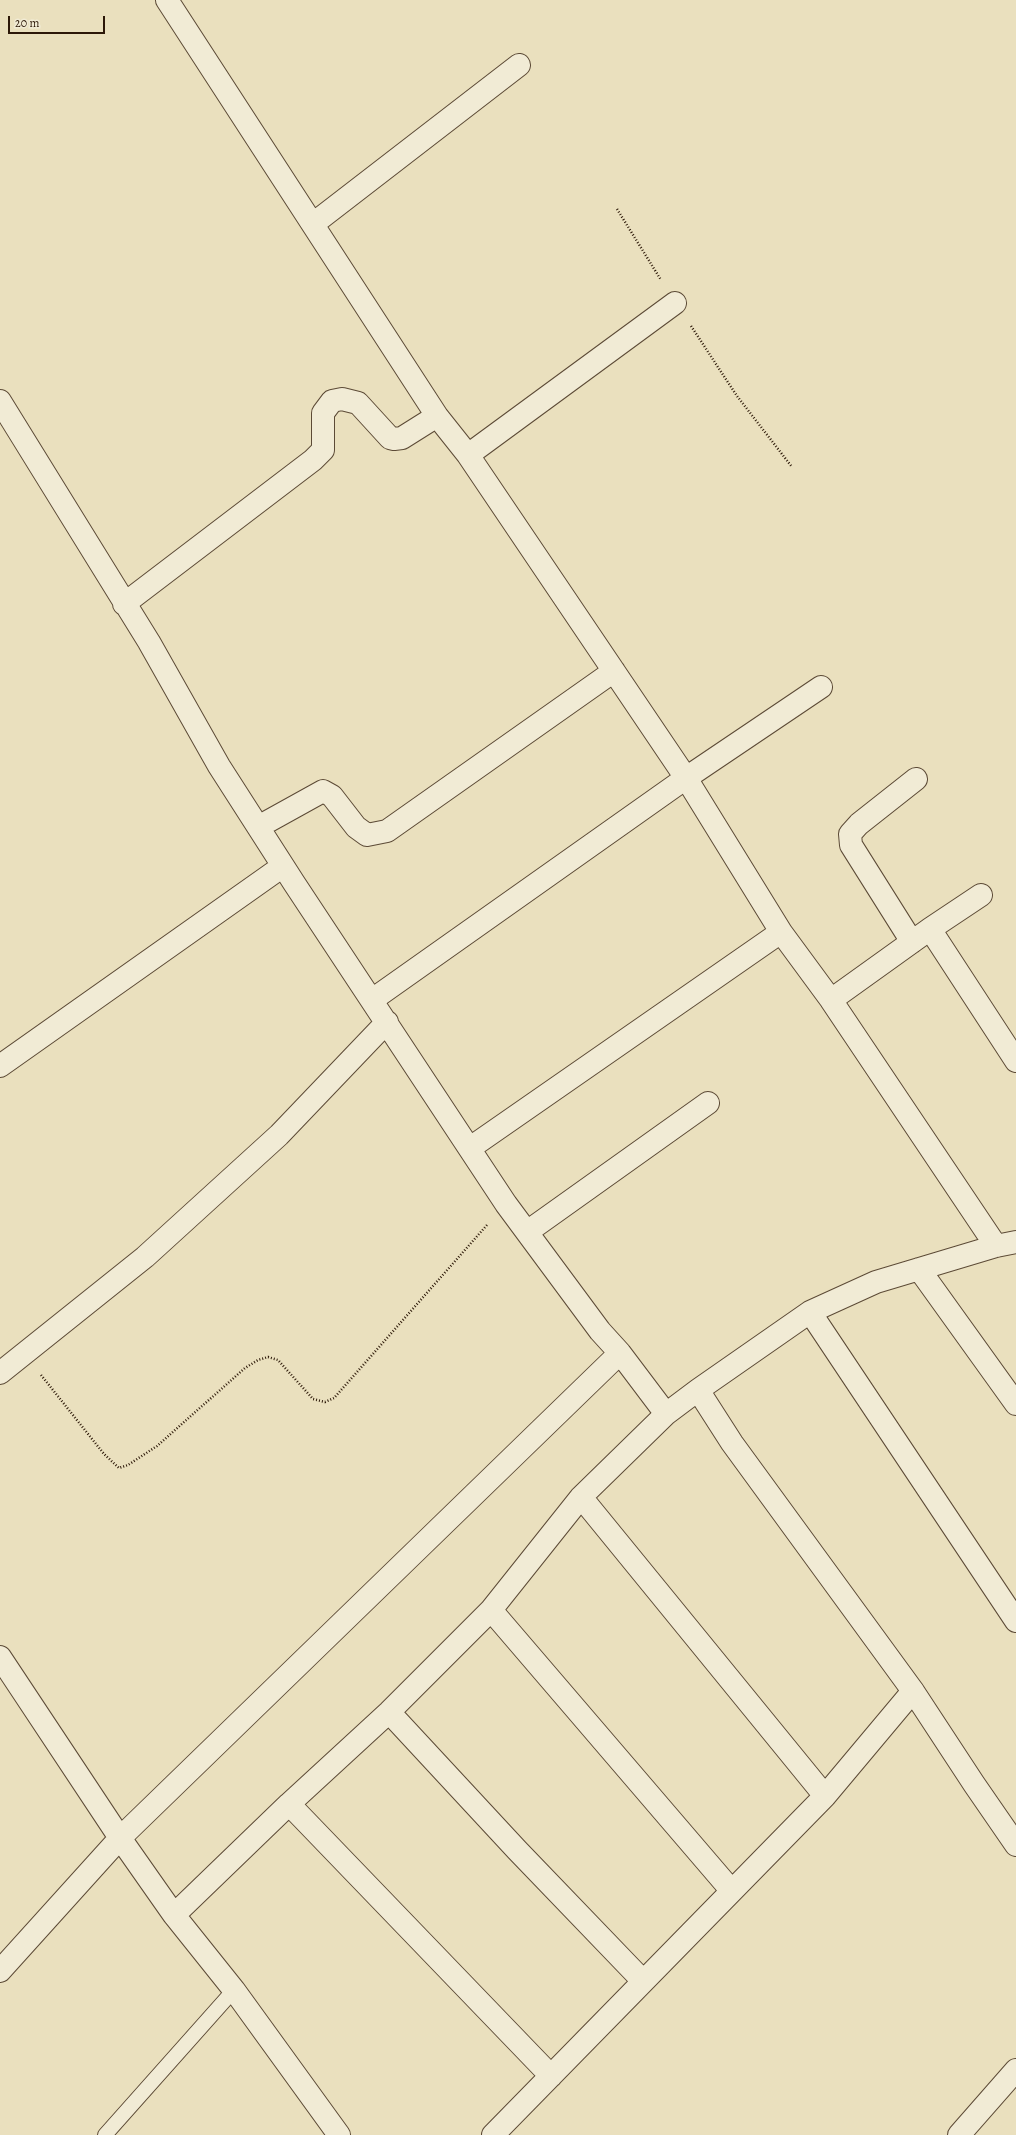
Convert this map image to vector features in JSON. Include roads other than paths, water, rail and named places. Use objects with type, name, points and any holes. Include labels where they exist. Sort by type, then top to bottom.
[{"type":"street","points":[[167,0],[438,416],[468,455],[686,778],[781,932],[1006,1244],[876,1282],[810,1312],[666,1414],[581,1497],[491,1610],[389,1712],[289,1804],[174,1915]]},
{"type":"street","points":[[313,224],[519,65]]},
{"type":"street","points":[[468,455],[676,303]]},
{"type":"street","points":[[124,604],[313,460],[323,450],[323,413],[332,401],[342,399],[358,403],[390,438],[394,439],[402,438],[438,416]]},
{"type":"street","points":[[0,401],[124,604],[149,642],[170,683],[283,866],[506,1204],[600,1331],[620,1353],[666,1414]]},
{"type":"street","points":[[258,826],[323,791],[332,796],[356,827],[367,835],[387,831],[614,671]]},
{"type":"street","points":[[372,1000],[686,778],[821,687]]},
{"type":"street","points":[[912,942],[851,845],[850,834],[859,824],[916,779]]},
{"type":"street","points":[[0,1066],[283,866]]},
{"type":"street","points":[[831,1000],[930,928],[981,895]]},
{"type":"street","points":[[930,928],[1016,1061]]},
{"type":"street","points":[[470,1148],[781,932]]},
{"type":"street","points":[[0,1373],[145,1257],[279,1135],[387,1022]]},
{"type":"street","points":[[527,1232],[708,1104]]},
{"type":"street","points":[[919,1269],[1016,1404]]},
{"type":"street","points":[[810,1312],[1016,1621]]},
{"type":"street","points":[[0,1971],[120,1838],[620,1353]]},
{"type":"street","points":[[698,1390],[732,1443],[913,1691],[974,1784],[1016,1844]]},
{"type":"street","points":[[581,1497],[825,1796]]},
{"type":"street","points":[[491,1610],[731,1890]]},
{"type":"street","points":[[0,1657],[120,1838],[174,1915],[234,1990],[339,2135]]},
{"type":"street","points":[[493,2135],[731,1890],[825,1796],[913,1691]]},
{"type":"street","points":[[389,1712],[517,1850],[643,1981]]},
{"type":"street","points":[[289,1804],[551,2076]]},
{"type":"street","points":[[959,2135],[1016,2070]]},
{"type":"lane","points":[[105,2135],[234,1990]]}]
